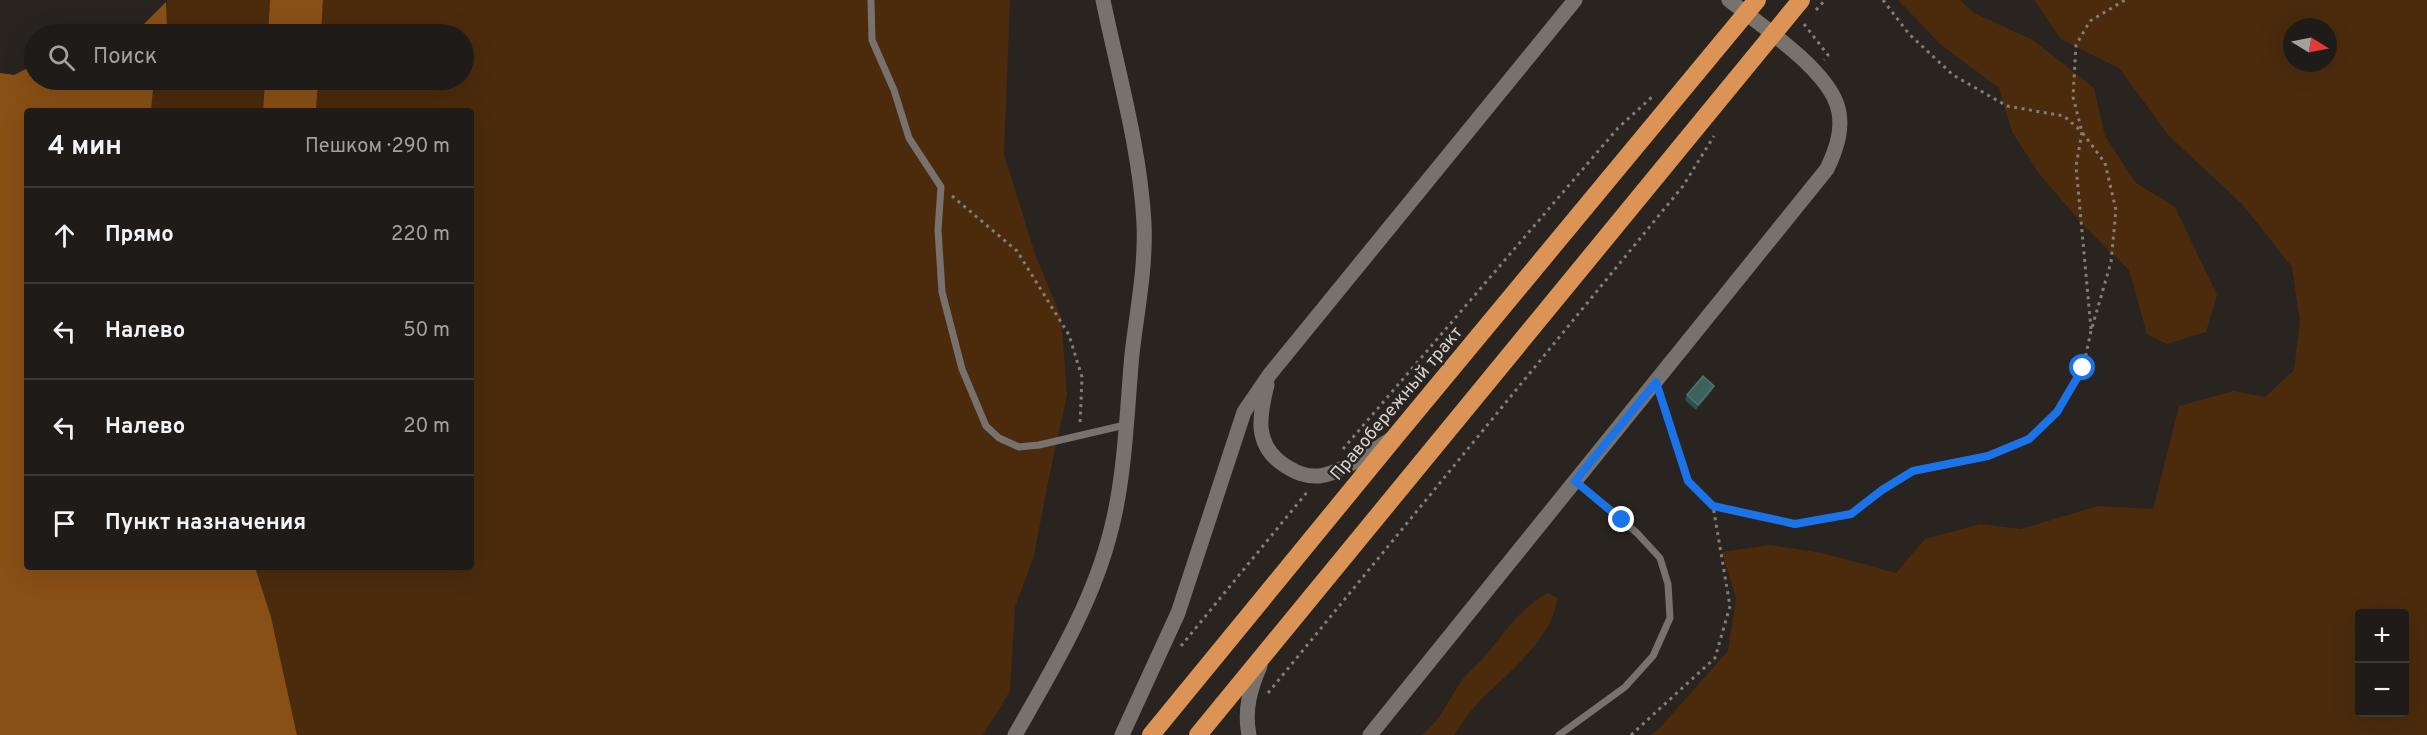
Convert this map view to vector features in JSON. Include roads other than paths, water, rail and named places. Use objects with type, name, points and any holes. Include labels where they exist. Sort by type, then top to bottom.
[{"type":"highway","name":"Правобережный тракт","points":[[1151,735],[1757,0]]},
{"type":"highway","points":[[1198,735],[1708,128],[1801,0]]},
{"type":"street","points":[[1015,735],[1056,662],[1100,566],[1112,529],[1125,425],[1142,267],[1144,224],[1140,179],[1103,0]]},
{"type":"street","points":[[1122,735],[1178,613],[1244,412],[1270,374],[1575,0]]},
{"type":"street","points":[[1370,735],[1827,169],[1837,147],[1840,123],[1836,102],[1823,81],[1807,63],[1729,0]]},
{"type":"street","points":[[1270,374],[1261,409],[1261,436],[1272,457],[1297,474],[1320,476],[1346,466],[1395,437]]},
{"type":"street","points":[[1248,728],[1250,689],[1266,652]]},
{"type":"street","points":[[1363,735],[1389,710]]},
{"type":"lane","points":[[871,0],[872,40],[894,90],[909,138],[941,187],[938,230],[942,292],[962,369],[986,426],[999,438],[1019,447],[1125,425]]},
{"type":"lane","points":[[1559,735],[1625,687],[1653,656],[1670,618],[1668,584],[1660,558],[1637,533],[1575,481]]}]
